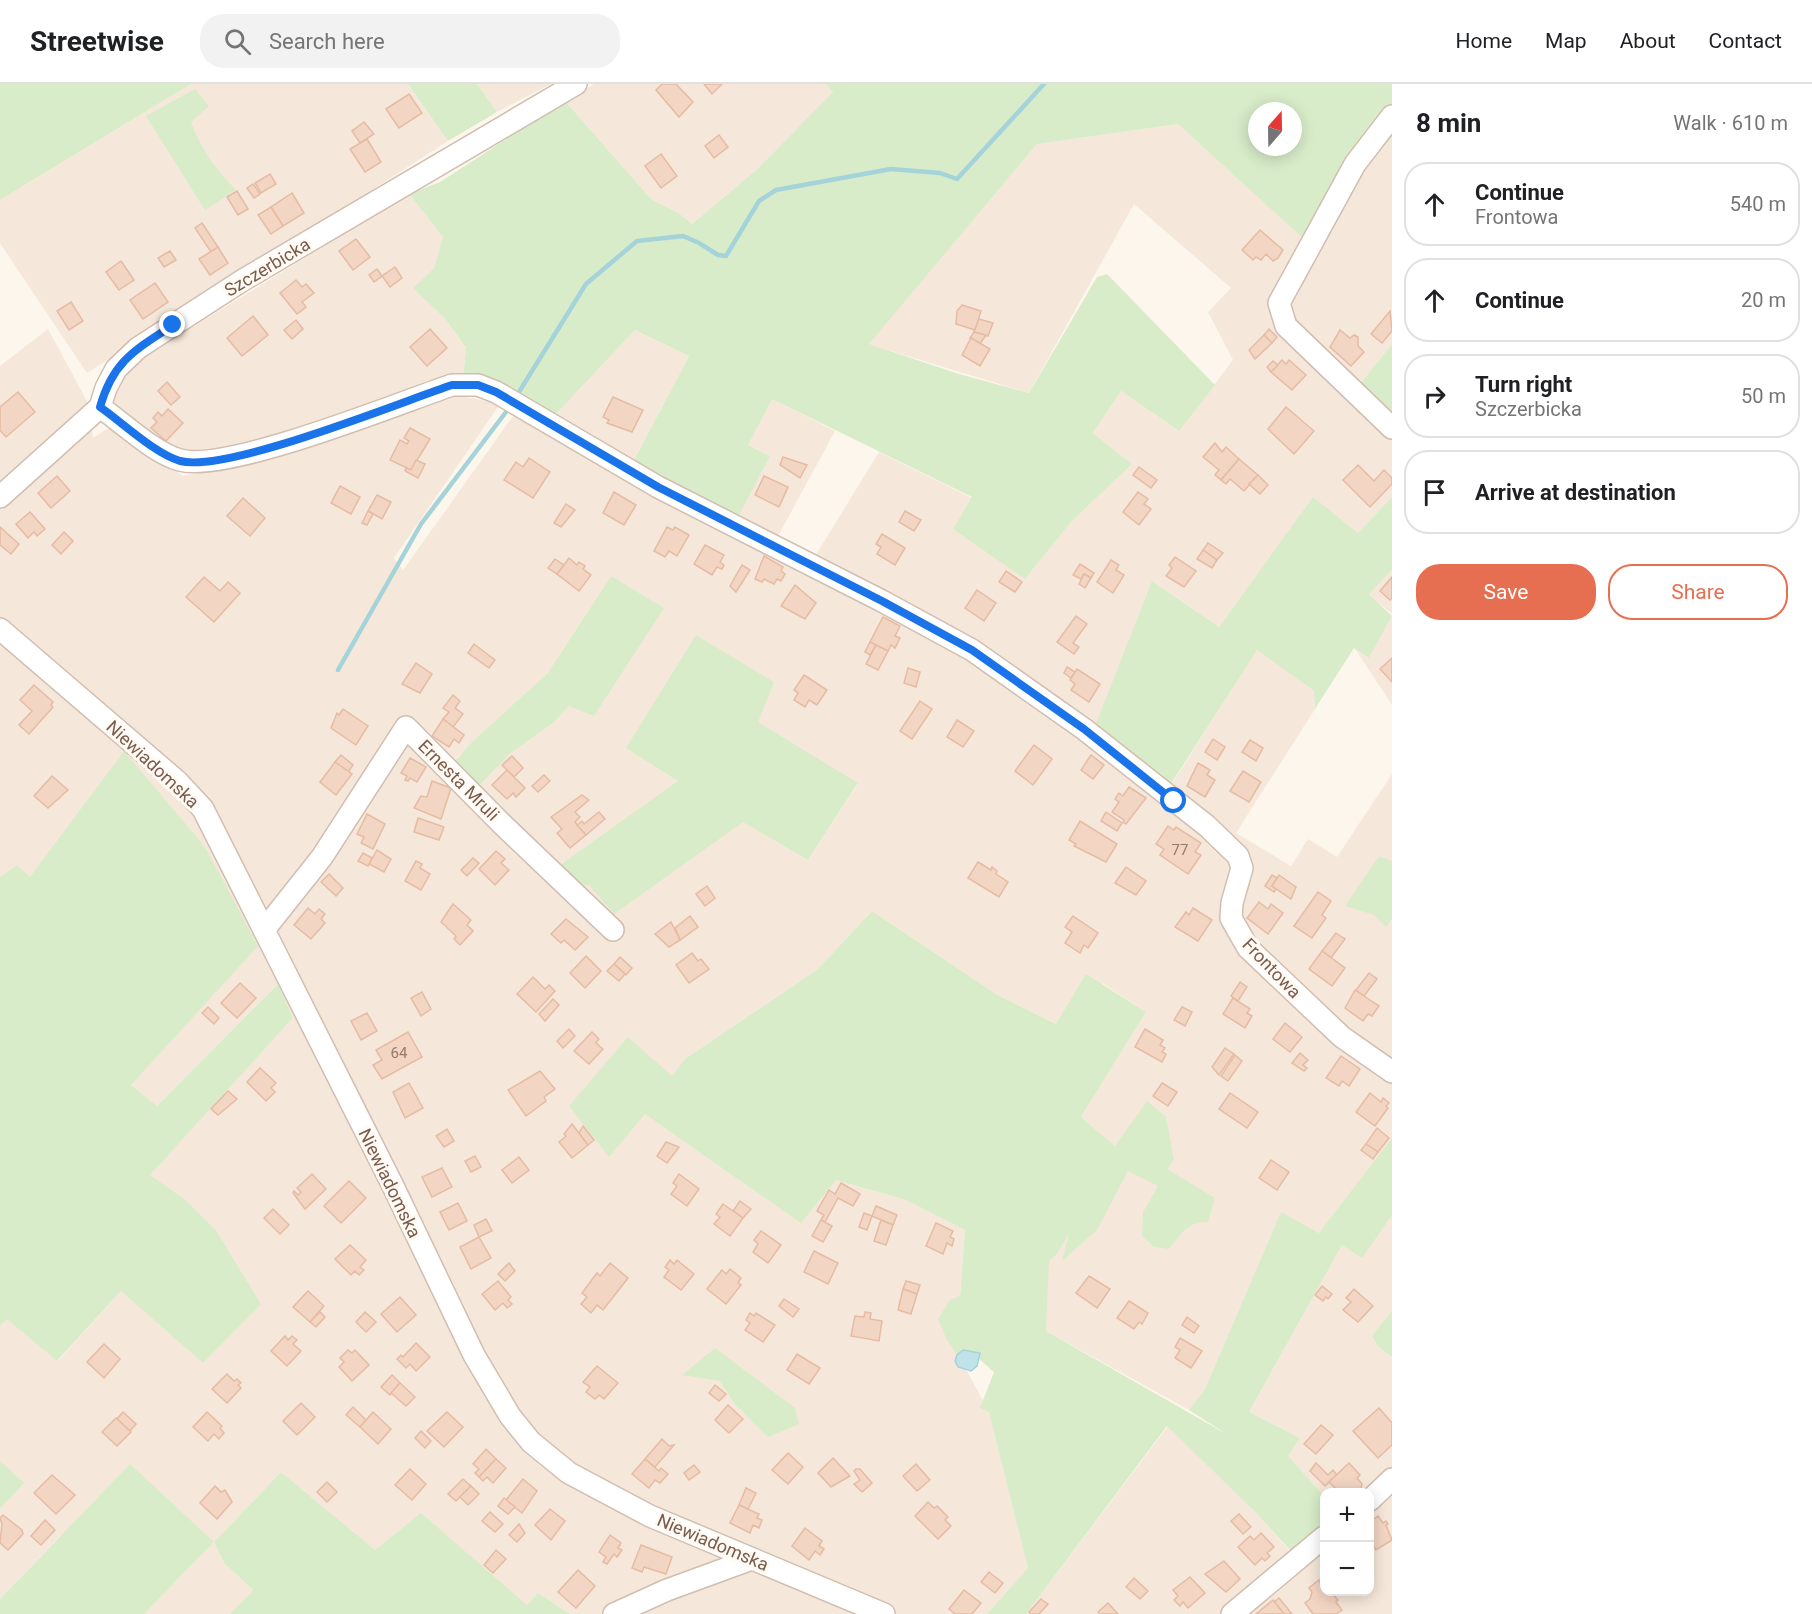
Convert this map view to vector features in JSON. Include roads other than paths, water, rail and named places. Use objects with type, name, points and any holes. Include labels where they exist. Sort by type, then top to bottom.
[{"type":"street","name":"Szczerbicka","points":[[0,497],[100,407],[106,388],[116,369],[138,348],[243,280],[576,84]]},
{"type":"street","points":[[1392,116],[1355,164],[1279,303],[1286,326],[1392,428]]},
{"type":"street","name":"Frontowa","points":[[100,407],[160,451],[181,461],[219,460],[263,450],[452,385],[478,385],[496,392],[658,487],[882,601],[972,650],[1084,729],[1207,826],[1238,856],[1242,868],[1232,903],[1231,918],[1248,948],[1342,1037],[1392,1072]]},
{"type":"street","name":"Niewiadomska","points":[[0,629],[194,798],[210,819],[474,1355],[510,1416],[531,1442],[569,1473],[650,1516],[884,1614]]},
{"type":"street","name":"Ernesta Mruli","points":[[264,930],[322,857],[406,727],[503,825],[613,930]]},
{"type":"street","points":[[1374,1496],[1392,1479]]},
{"type":"street","points":[[1232,1614],[1320,1540]]},
{"type":"street","points":[[614,1614],[667,1590],[752,1559]]},
{"type":"water","points":[[963,1350],[980,1353],[977,1366],[971,1371],[958,1367],[955,1361],[957,1355]]},
{"type":"waterway","points":[[519,392],[586,284],[637,241],[683,236],[718,255],[726,256],[759,201],[776,190],[891,169],[940,173],[957,179],[1044,84]]},
{"type":"waterway","points":[[338,670],[421,524],[506,412]]}]
